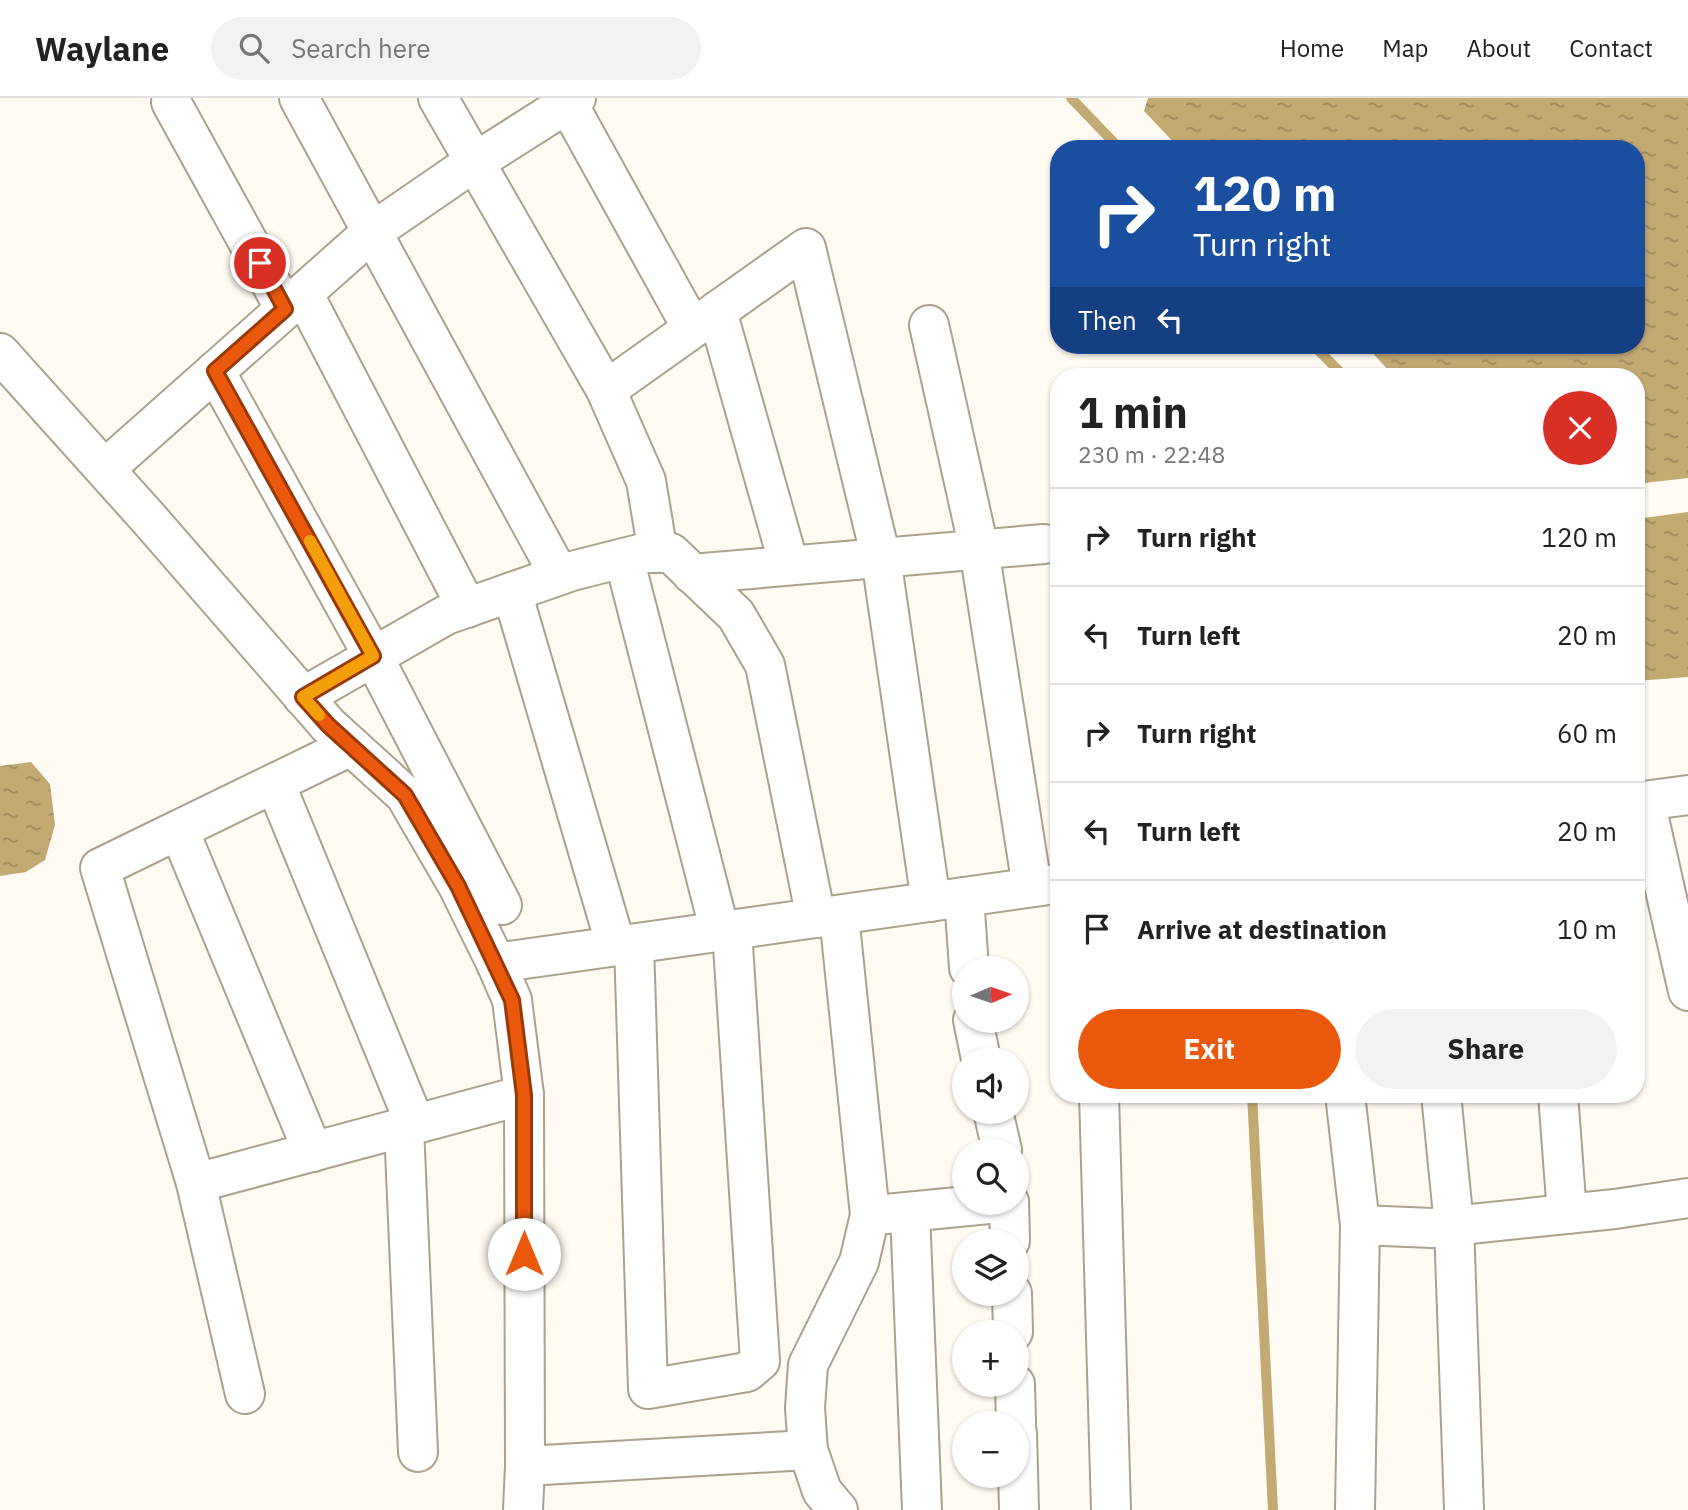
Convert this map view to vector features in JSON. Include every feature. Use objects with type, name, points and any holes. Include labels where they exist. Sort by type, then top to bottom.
[{"type":"street","points":[[299,98],[559,575]]},
{"type":"street","points":[[438,98],[606,390],[646,481],[641,556],[726,931],[760,1361],[747,1372],[648,1389],[625,945],[512,592]]},
{"type":"street","points":[[105,469],[372,232],[475,162],[572,101],[704,319],[789,565]]},
{"type":"street","points":[[172,102],[294,301],[467,608]]},
{"type":"street","points":[[606,390],[806,248],[881,558],[947,899],[965,956]]},
{"type":"street","points":[[496,963],[1045,885],[979,549],[929,325]]},
{"type":"street","points":[[0,353],[328,725],[405,795],[458,886],[496,963],[512,1000],[524,1095],[523,1510]]},
{"type":"street","points":[[215,371],[373,656],[502,905]]},
{"type":"street","points":[[692,573],[1044,544]]},
{"type":"street","points":[[303,697],[446,615],[559,575],[641,556],[671,553],[736,615],[765,665],[828,916],[870,1215],[859,1262],[808,1365],[805,1408],[808,1450],[822,1492],[838,1510]]},
{"type":"street","points":[[245,1394],[196,1183],[100,868],[351,746]]},
{"type":"street","points":[[275,783],[410,1126],[418,1452]]},
{"type":"street","points":[[1645,800],[1688,795]]},
{"type":"street","points":[[1645,817],[1688,991]]},
{"type":"street","points":[[179,830],[313,1152]]},
{"type":"street","points":[[196,1183],[524,1095]]},
{"type":"street","points":[[1099,1103],[1111,1510]]},
{"type":"street","points":[[1346,1103],[1360,1225],[1355,1510]]},
{"type":"street","points":[[1442,1103],[1454,1225],[1464,1510]]},
{"type":"street","points":[[1559,1103],[1567,1214]]},
{"type":"street","points":[[1360,1225],[1432,1228],[1688,1198]]},
{"type":"street","points":[[870,1215],[952,1208]]},
{"type":"street","points":[[909,1212],[922,1510]]},
{"type":"street","points":[[525,1466],[808,1450]]},
{"type":"street","points":[[1018,1488],[1019,1510]]},
{"type":"water","points":[[1148,98],[1688,98],[1688,478],[1645,483],[1645,368],[1387,368],[1373,354],[1645,354],[1645,140],[1171,140],[1144,111]]},
{"type":"water","points":[[1688,512],[1688,677],[1645,680],[1645,518]]},
{"type":"water","points":[[31,762],[50,784],[55,825],[45,860],[26,872],[0,876],[0,766]]},
{"type":"waterway","points":[[1071,98],[1111,140]]},
{"type":"waterway","points":[[1322,354],[1336,368]]},
{"type":"waterway","points":[[1252,1103],[1273,1510]]},
{"type":"slow traffic","points":[[310,541],[373,656],[303,697],[319,715]]},
{"type":"route","points":[[260,263],[285,309],[215,371],[373,656],[303,697],[328,725],[405,795],[458,886],[512,1000],[524,1095],[524,1254]]}]
